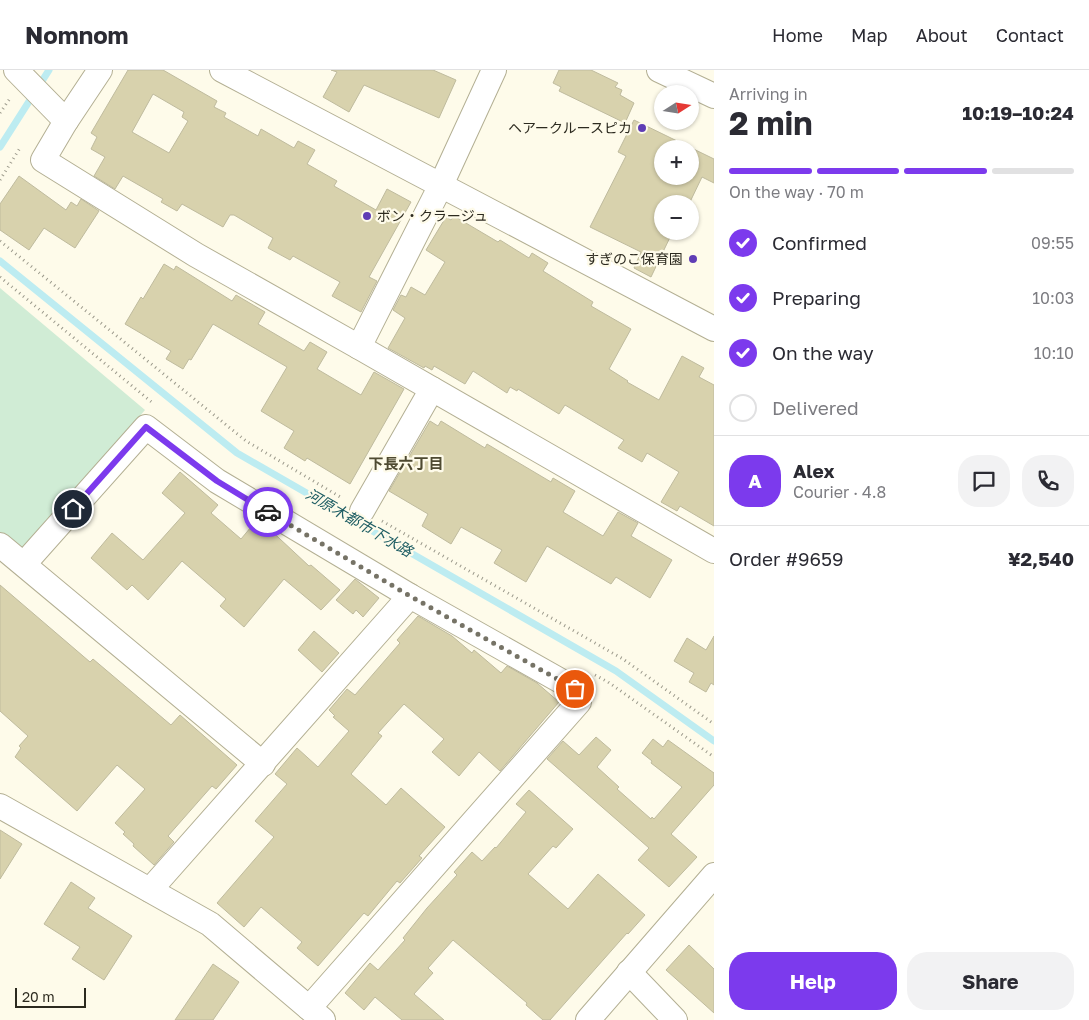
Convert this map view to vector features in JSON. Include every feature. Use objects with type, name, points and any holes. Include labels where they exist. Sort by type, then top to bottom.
[{"type":"street","points":[[16,70],[66,121]]},
{"type":"street","points":[[100,70],[42,160],[196,256],[359,347],[714,551]]},
{"type":"street","points":[[222,70],[714,329]]},
{"type":"street","points":[[359,347],[441,185],[494,70]]},
{"type":"street","points":[[659,70],[714,96]]},
{"type":"street","points":[[362,511],[432,389]]},
{"type":"street","points":[[0,806],[210,924],[316,1014],[579,702],[575,689],[410,596],[217,481],[146,427],[24,564]]},
{"type":"street","points":[[0,544],[263,764]]},
{"type":"street","points":[[150,890],[410,596]]},
{"type":"street","points":[[588,1020],[714,875]]},
{"type":"street","points":[[629,972],[675,1020]]},
{"type":"green space","points":[[0,288],[145,410],[21,552],[0,534]]},
{"type":"building","points":[[128,70],[163,70],[217,101],[214,107],[226,113],[224,117],[258,136],[261,129],[294,148],[298,141],[315,150],[307,164],[337,181],[334,186],[376,210],[387,189],[411,202],[369,277],[377,281],[361,312],[332,296],[340,282],[293,256],[290,260],[268,248],[273,238],[234,215],[230,215],[223,227],[182,204],[177,211],[161,202],[163,199],[123,176],[115,189],[94,176],[105,157],[91,149],[97,137],[91,133]],"holes":[[[153,94],[184,112],[182,117],[188,121],[169,153],[132,132]]]},
{"type":"building","points":[[331,70],[433,70],[456,80],[439,118],[364,85],[349,112],[323,97],[337,72]]},
{"type":"building","points":[[559,70],[591,70],[618,83],[615,87],[622,90],[620,95],[634,103],[625,123],[559,91],[561,87],[553,83]]},
{"type":"building","points":[[634,120],[675,140],[654,140],[654,185],[698,185],[693,195],[654,195],[654,240],[669,240],[651,277],[634,268],[641,252],[590,227],[626,156],[618,152]]},
{"type":"building","points":[[699,152],[714,159],[714,183],[702,177],[699,183]]},
{"type":"building","points":[[19,176],[66,210],[71,202],[77,206],[81,199],[99,211],[75,248],[44,228],[29,250],[0,230],[0,204]]},
{"type":"building","points":[[454,216],[498,242],[500,240],[529,258],[532,253],[548,263],[543,271],[593,302],[591,306],[631,329],[609,369],[627,382],[659,400],[682,356],[704,368],[699,377],[714,385],[714,526],[680,506],[677,511],[661,502],[679,472],[647,453],[642,462],[618,448],[624,440],[565,405],[559,414],[518,389],[517,391],[510,387],[507,393],[473,371],[465,384],[434,366],[432,370],[425,366],[424,368],[388,348],[405,318],[393,310],[401,295],[406,297],[411,287],[425,295],[445,262],[426,250],[446,217],[451,220]]},
{"type":"building","points":[[164,264],[174,270],[176,266],[232,301],[236,295],[265,312],[258,324],[304,351],[310,342],[327,352],[317,369],[361,395],[374,372],[404,389],[350,484],[307,458],[305,461],[284,448],[294,431],[261,411],[287,367],[213,324],[191,360],[189,359],[183,369],[166,359],[171,351],[125,324]]},
{"type":"building","points":[[430,421],[438,426],[441,421],[485,448],[487,444],[551,482],[553,478],[575,491],[563,512],[603,536],[618,512],[638,523],[631,536],[672,560],[650,598],[616,577],[611,584],[547,546],[526,582],[494,563],[502,550],[461,527],[451,544],[422,526],[428,514],[389,491]]},
{"type":"building","points":[[180,472],[218,505],[211,513],[241,539],[256,521],[265,525],[309,566],[311,565],[340,590],[321,610],[284,579],[244,627],[220,606],[226,599],[182,561],[148,600],[132,585],[127,590],[91,558],[112,533],[143,560],[185,513],[162,493]]},
{"type":"building","points":[[355,579],[379,598],[363,617],[356,610],[353,614],[336,600]]},
{"type":"building","points":[[0,585],[90,662],[93,659],[171,725],[180,715],[237,765],[216,789],[212,786],[168,836],[174,842],[154,865],[133,846],[134,844],[123,834],[125,832],[115,823],[145,789],[117,765],[77,811],[15,757],[21,748],[19,746],[28,736],[0,711]]},
{"type":"building","points":[[418,616],[452,636],[472,653],[474,650],[501,673],[507,666],[537,683],[559,702],[500,771],[479,752],[459,776],[432,752],[444,739],[404,704],[378,733],[382,736],[351,774],[386,805],[401,788],[445,827],[419,856],[422,858],[400,883],[397,881],[368,916],[364,913],[318,966],[297,948],[302,942],[261,907],[244,927],[217,903],[274,837],[255,821],[287,784],[275,774],[297,748],[318,767],[349,731],[333,717],[335,716],[329,710],[347,689],[355,695],[400,643],[397,640]]},
{"type":"building","points":[[314,631],[339,653],[322,672],[298,650]]},
{"type":"building","points":[[714,636],[714,685],[711,683],[706,692],[689,682],[694,673],[674,661],[687,638],[706,650]]},
{"type":"building","points":[[596,737],[611,750],[597,767],[619,787],[617,789],[651,819],[652,817],[654,819],[682,787],[651,763],[652,761],[642,753],[653,739],[663,747],[668,740],[714,773],[714,785],[671,834],[697,857],[669,887],[638,860],[649,848],[547,759],[563,741],[579,755]]},
{"type":"building","points":[[529,790],[573,829],[556,848],[553,846],[528,874],[568,909],[598,874],[645,915],[550,1020],[543,1020],[526,1005],[527,1003],[453,940],[428,968],[433,973],[414,994],[444,1020],[402,1020],[375,997],[364,1010],[345,993],[370,963],[378,970],[405,940],[403,938],[427,908],[457,875],[454,872],[472,852],[482,861],[496,848],[526,812],[516,804]]},
{"type":"building","points":[[0,830],[22,844],[0,879]]},
{"type":"building","points":[[71,882],[95,898],[88,908],[132,936],[104,980],[72,959],[80,947],[44,924]]},
{"type":"building","points":[[689,945],[714,969],[714,1013],[666,970]]},
{"type":"building","points":[[213,964],[239,982],[213,1020],[175,1020]]},
{"type":"waterway","name":"河原木都市下水路","points":[[0,147],[49,70]]},
{"type":"waterway","name":"河原木都市下水路","points":[[0,261],[237,453],[616,671],[714,741]]},
{"type":"way so far","points":[[268,512],[410,596],[575,689]]},
{"type":"place","name":"ヘアークルースピカ","points":[[642,128]]},
{"type":"place","name":"ボン・クラージュ","points":[[367,216]]},
{"type":"place","name":"すぎのこ保育園","points":[[693,259]]},
{"type":"district","name":"下長六丁目","points":[[406,464]]},
{"type":"route","points":[[73,509],[146,427],[217,481],[268,512]]}]
